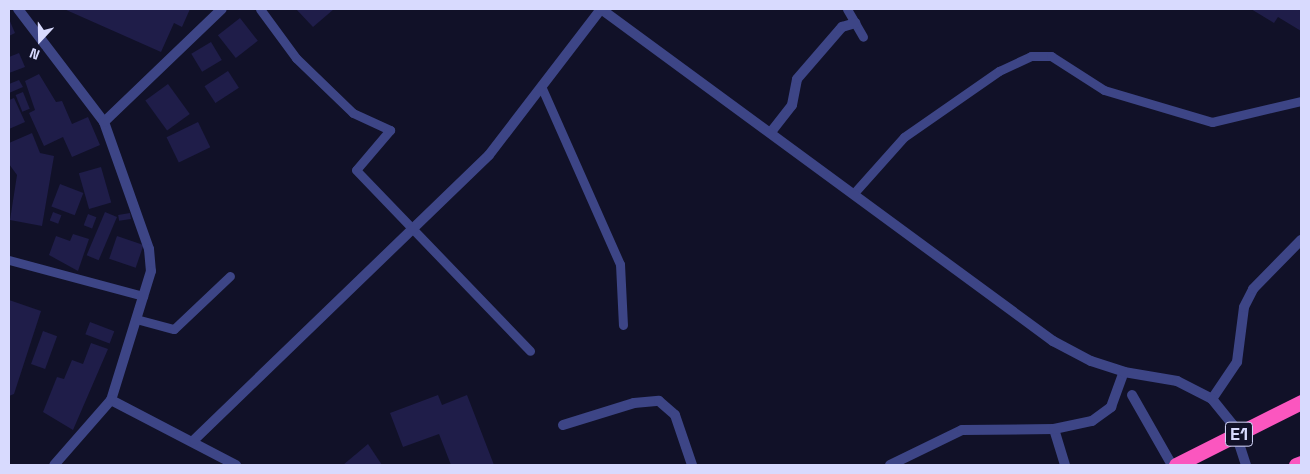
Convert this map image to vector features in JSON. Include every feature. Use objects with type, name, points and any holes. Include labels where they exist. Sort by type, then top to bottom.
[{"type":"highway","name":"E1","points":[[1174,465],[1301,402]]},
{"type":"highway","points":[[1296,465],[1301,463]]},
{"type":"street","points":[[18,9],[104,122],[149,249],[151,271],[111,400],[54,465]]},
{"type":"street","points":[[104,122],[222,9]]},
{"type":"street","points":[[194,440],[414,230],[489,155],[601,9],[1053,340],[1124,372],[1177,381],[1212,398],[1233,425],[1246,465]]},
{"type":"street","points":[[771,132],[792,105],[797,79],[842,27],[855,23]]},
{"type":"street","points":[[1212,398],[1237,362],[1244,307],[1253,289],[1301,240]]},
{"type":"street","points":[[890,465],[962,430],[1054,429],[1092,421],[1111,406],[1124,372]]},
{"type":"street","points":[[1132,395],[1174,465]]},
{"type":"street","points":[[111,400],[194,440],[236,465]]},
{"type":"street","points":[[563,424],[634,402],[659,401],[675,414],[692,465]]},
{"type":"street","points":[[1054,429],[1065,465]]},
{"type":"lane","points":[[260,9],[296,58],[353,113],[390,130],[386,140],[356,170],[530,351]]},
{"type":"lane","points":[[847,9],[863,37]]},
{"type":"lane","points":[[854,193],[904,137],[999,71],[1030,56],[1052,56],[1104,90],[1212,122],[1301,100]]},
{"type":"lane","points":[[541,86],[620,264],[623,325]]},
{"type":"lane","points":[[9,260],[143,296]]},
{"type":"lane","points":[[136,319],[174,328],[230,276]]},
{"type":"building","points":[[64,9],[190,9],[182,27],[174,23],[161,52]]},
{"type":"building","points":[[296,9],[334,9],[313,27]]},
{"type":"building","points":[[1251,9],[1301,9],[1301,31],[1278,17],[1274,23]]},
{"type":"building","points":[[240,18],[258,41],[236,58],[218,35]]},
{"type":"building","points":[[9,19],[15,33],[9,36]]},
{"type":"building","points":[[211,42],[222,60],[202,72],[191,54]]},
{"type":"building","points":[[19,53],[25,67],[9,73],[9,57]]},
{"type":"building","points":[[228,71],[239,88],[215,103],[205,86]]},
{"type":"building","points":[[39,74],[56,102],[62,101],[72,124],[88,117],[100,145],[72,157],[63,137],[44,146],[29,113],[35,110],[25,81]]},
{"type":"building","points":[[19,80],[23,87],[9,93],[9,84]]},
{"type":"building","points":[[168,84],[190,114],[167,130],[145,100]]},
{"type":"building","points":[[23,92],[30,109],[22,112],[16,95]]},
{"type":"building","points":[[14,98],[25,122],[9,129],[9,100]]},
{"type":"building","points":[[198,122],[210,147],[179,163],[167,137]]},
{"type":"building","points":[[32,133],[40,153],[54,156],[42,226],[10,220],[17,175],[9,164],[9,143]]},
{"type":"building","points":[[101,167],[111,203],[89,209],[79,173]]},
{"type":"building","points":[[60,184],[83,193],[75,215],[51,206]]},
{"type":"building","points":[[53,212],[61,215],[58,224],[50,220]]},
{"type":"building","points":[[105,212],[117,217],[99,260],[87,255]]},
{"type":"building","points":[[130,213],[131,219],[119,221],[118,215]]},
{"type":"building","points":[[88,214],[96,217],[92,228],[84,225]]},
{"type":"building","points":[[73,234],[89,239],[78,271],[49,255],[56,236],[70,241]]},
{"type":"building","points":[[117,236],[143,245],[136,268],[109,259]]},
{"type":"building","points":[[9,300],[41,311],[14,394],[9,396]]},
{"type":"building","points":[[90,322],[114,331],[110,343],[85,334]]},
{"type":"building","points":[[43,331],[57,336],[45,369],[31,364]]},
{"type":"building","points":[[91,343],[108,349],[73,430],[43,412],[57,377],[64,379],[72,360],[83,364]]},
{"type":"building","points":[[438,395],[442,405],[467,395],[494,465],[451,465],[439,434],[403,447],[390,413]]},
{"type":"building","points":[[368,444],[382,465],[343,465]]}]
